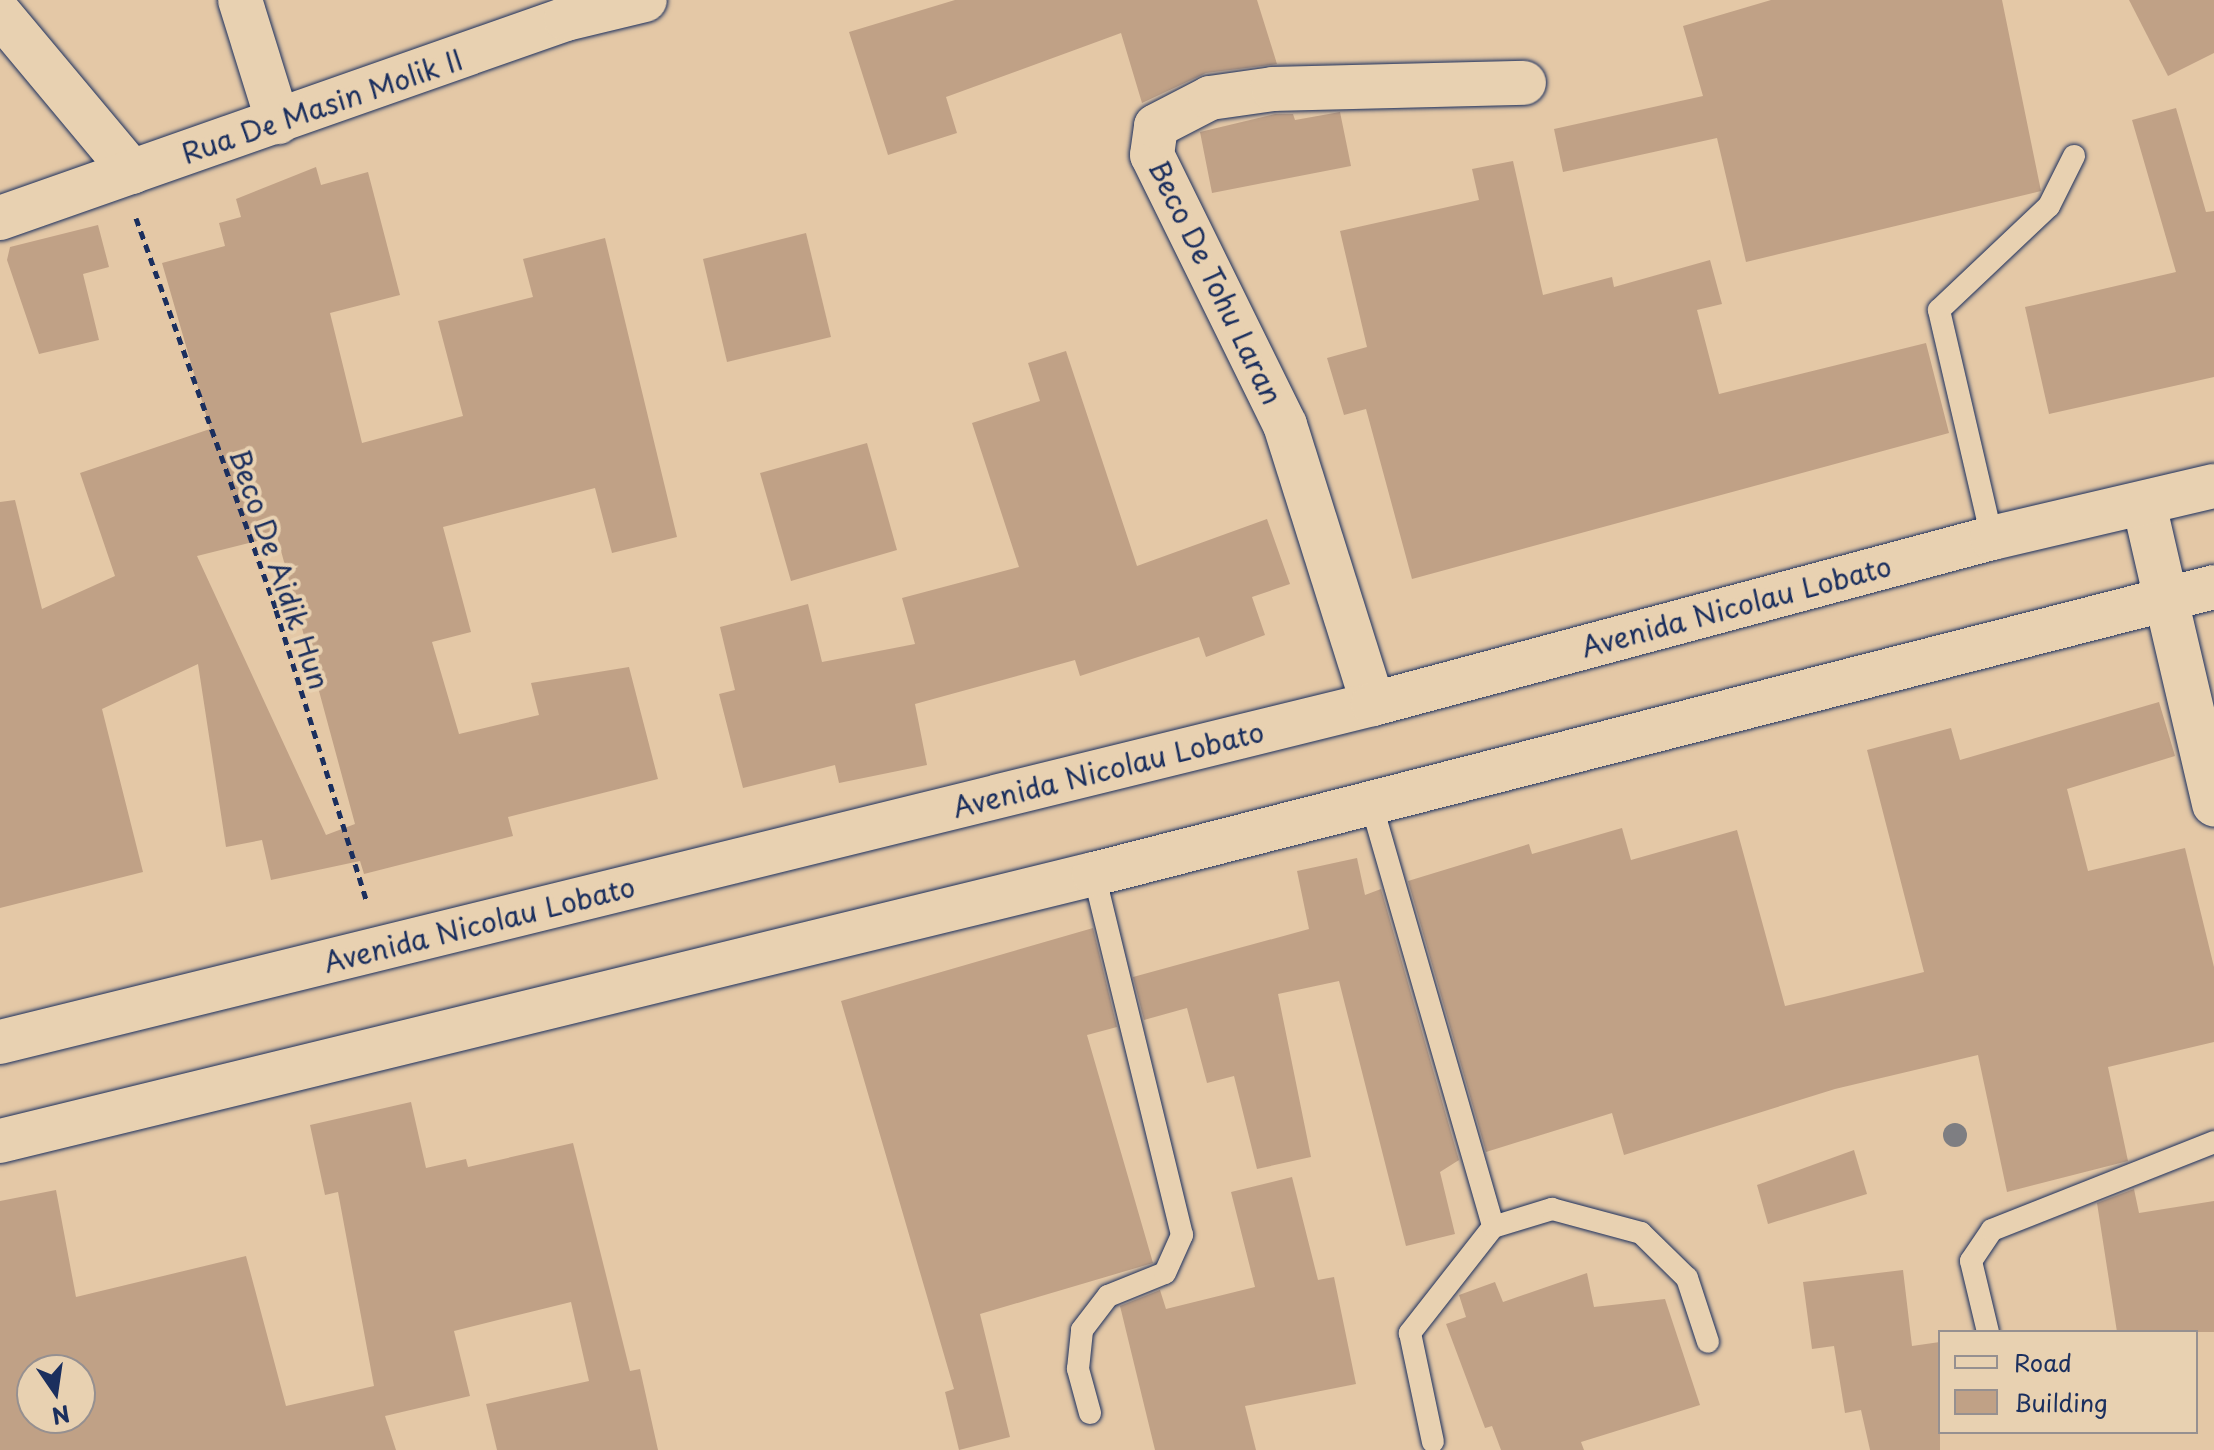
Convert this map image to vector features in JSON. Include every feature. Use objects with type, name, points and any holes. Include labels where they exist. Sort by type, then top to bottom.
[{"type":"main road","points":[[240,0],[278,122]]},
{"type":"main road","name":"Rua De Masin Molik II","points":[[0,218],[131,189],[278,122],[566,19],[645,0]]},
{"type":"main road","points":[[0,14],[131,189]]},
{"type":"main road","name":"Beco De Tohu Laran","points":[[1373,704],[1285,425],[1152,155],[1156,126],[1210,98],[1273,89],[1524,83]]},
{"type":"main road","name":"Avenida Nicolau Lobato","points":[[0,1042],[1373,704],[1992,538],[2214,486]]},
{"type":"main road","points":[[2144,504],[2214,804]]},
{"type":"main road","points":[[0,1141],[1094,874],[2214,587]]},
{"type":"lane","points":[[1992,538],[1939,310],[2049,206],[2074,156]]},
{"type":"lane","points":[[1371,803],[1493,1227]]},
{"type":"lane","points":[[1090,1413],[1078,1369],[1082,1330],[1108,1296],[1165,1273],[1182,1235],[1094,874]]},
{"type":"lane","points":[[1988,1330],[1971,1261],[1992,1230],[2214,1142]]},
{"type":"lane","points":[[1433,1442],[1410,1333],[1493,1227],[1552,1209],[1641,1233],[1687,1278],[1708,1342]]},
{"type":"path","name":"Beco De Aidik Hun","points":[[131,189],[276,610],[382,949]]},
{"type":"building","points":[[955,0],[1257,0],[1277,64],[1206,73],[1142,103],[1121,33],[946,97],[957,133],[888,155],[849,32]]},
{"type":"building","points":[[1771,0],[2002,0],[2041,191],[1746,262],[1717,138],[1563,172],[1554,129],[1703,96],[1683,26]]},
{"type":"building","points":[[2129,0],[2214,0],[2214,53],[2168,76]]},
{"type":"building","points":[[2176,108],[2206,212],[2214,211],[2214,377],[2049,414],[2025,307],[2176,272],[2132,120]]},
{"type":"building","points":[[1340,112],[1351,166],[1212,193],[1200,132],[1275,114],[1293,114],[1295,120]]},
{"type":"building","points":[[1513,161],[1543,295],[1612,277],[1614,287],[1710,260],[1722,304],[1697,310],[1719,394],[1926,343],[1949,433],[1412,579],[1366,409],[1344,415],[1327,358],[1367,347],[1340,231],[1479,200],[1472,169]]},
{"type":"building","points":[[316,167],[321,185],[368,172],[400,295],[330,313],[362,443],[463,416],[438,321],[533,297],[523,259],[605,238],[677,537],[612,553],[595,488],[443,527],[471,632],[432,642],[459,734],[539,715],[531,683],[629,667],[658,779],[508,817],[513,836],[364,874],[360,861],[271,880],[262,840],[226,847],[198,664],[102,709],[143,872],[0,908],[0,502],[15,500],[42,609],[115,576],[80,473],[210,429],[162,263],[225,246],[219,223],[241,217],[236,199]],"holes":[[[277,536],[355,824],[326,835],[197,556]]]},
{"type":"building","points":[[98,225],[109,267],[83,274],[99,340],[39,354],[7,260],[10,247]]},
{"type":"building","points":[[806,233],[831,337],[727,362],[703,259]]},
{"type":"building","points":[[1066,351],[1137,566],[1267,519],[1290,584],[1252,597],[1265,635],[1206,657],[1199,637],[1080,676],[1075,660],[915,704],[927,765],[839,783],[835,765],[743,788],[719,694],[735,690],[720,627],[808,604],[822,662],[915,644],[902,598],[1019,567],[972,423],[1040,401],[1028,363]]},
{"type":"building","points":[[867,443],[897,550],[791,581],[760,473]]},
{"type":"building","points":[[2159,702],[2175,756],[2067,789],[2088,871],[2185,848],[2214,967],[2214,1042],[2108,1067],[2128,1161],[2007,1192],[1978,1055],[1835,1089],[1624,1155],[1612,1113],[1486,1152],[1408,881],[1529,844],[1532,854],[1622,828],[1631,860],[1737,830],[1785,1006],[1824,997],[1924,972],[1867,750],[1951,728],[1960,760]]},
{"type":"building","points":[[1357,858],[1365,895],[1381,889],[1459,1160],[1440,1172],[1455,1234],[1406,1246],[1339,981],[1278,994],[1311,1157],[1257,1169],[1234,1076],[1207,1083],[1187,1008],[1144,1020],[1133,977],[1309,929],[1297,871]]},
{"type":"building","points":[[1093,928],[1117,1027],[1087,1035],[1153,1263],[980,1314],[1010,1437],[959,1450],[945,1392],[954,1389],[841,1001]]},
{"type":"building","points":[[411,1102],[426,1168],[466,1159],[468,1167],[573,1143],[630,1371],[640,1369],[658,1450],[497,1450],[486,1404],[589,1381],[571,1302],[454,1331],[470,1396],[385,1416],[396,1450],[0,1450],[0,1201],[56,1190],[76,1297],[246,1256],[286,1406],[374,1386],[338,1192],[325,1195],[310,1125]]},
{"type":"building","points":[[1854,1150],[1867,1194],[1768,1224],[1757,1185]]},
{"type":"building","points":[[1292,1177],[1318,1280],[1334,1277],[1356,1384],[1245,1406],[1256,1450],[1155,1450],[1120,1306],[1160,1290],[1166,1309],[1255,1287],[1231,1192]]},
{"type":"building","points":[[2134,1189],[2139,1213],[2214,1201],[2214,1332],[2117,1330],[2097,1203]]},
{"type":"building","points":[[1903,1270],[1912,1346],[1938,1342],[1940,1450],[1870,1450],[1861,1410],[1845,1413],[1834,1346],[1812,1349],[1803,1282]]},
{"type":"building","points":[[1587,1273],[1594,1307],[1665,1299],[1700,1405],[1581,1442],[1584,1450],[1501,1450],[1492,1426],[1485,1428],[1446,1324],[1466,1317],[1459,1295],[1495,1282],[1503,1302]]}]
